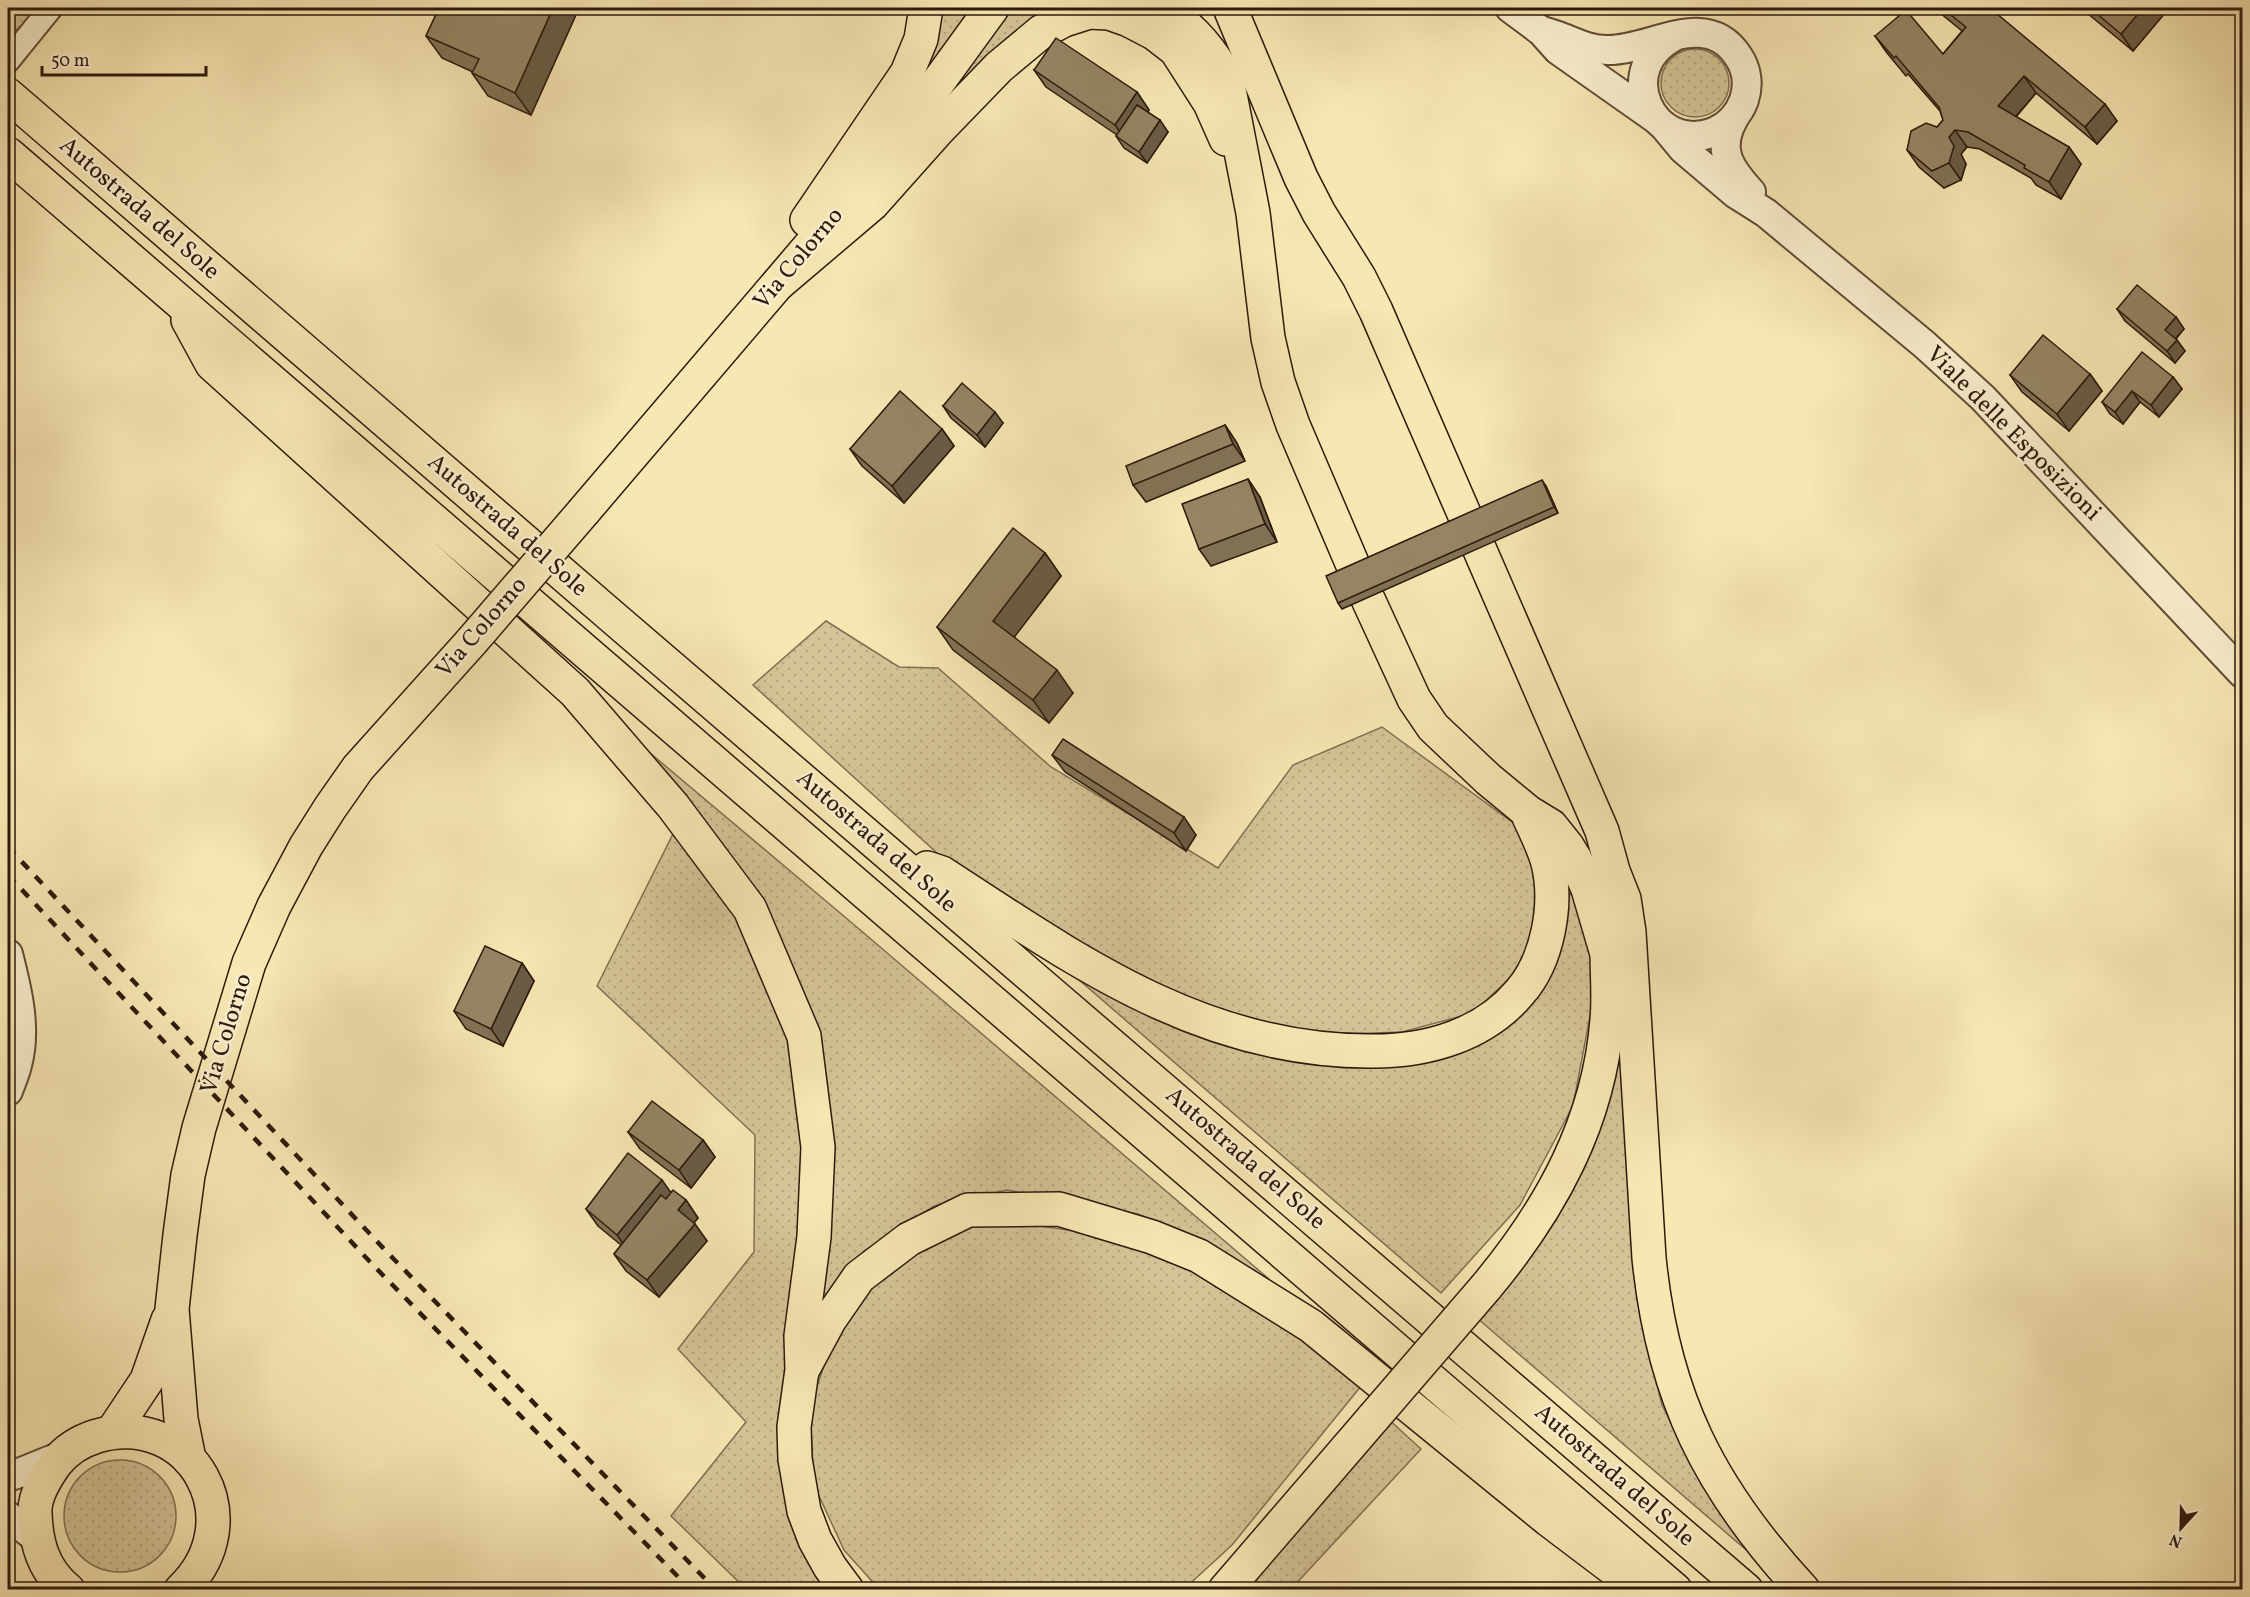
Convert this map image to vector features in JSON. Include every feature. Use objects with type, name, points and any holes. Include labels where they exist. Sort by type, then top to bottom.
[{"type":"main road","points":[[690,387],[709,349],[788,247],[900,85],[913,61],[921,39],[926,8]]},
{"type":"main road","name":"Via Colorno","points":[[189,1459],[181,1419],[172,1309],[188,1175],[199,1128],[249,963],[274,906],[306,846],[358,768],[472,641],[867,178],[992,8]]},
{"type":"main road","points":[[1162,8],[1189,27],[1200,38],[1227,79],[1249,192],[1266,329],[1278,382],[1293,425],[1386,640],[1414,699],[1433,727],[1461,756],[1519,805],[1551,826],[1575,859],[1588,889],[1607,954]]},
{"type":"main road","points":[[1230,8],[1306,187],[1319,213],[1359,277],[1376,311],[1595,812],[1624,899],[1629,932],[1649,1258],[1655,1309],[1666,1358],[1685,1414],[1714,1474],[1756,1536],[1803,1590]]},
{"type":"main road","points":[[778,283],[872,204],[938,130],[1022,46],[1041,32],[1064,20],[1089,12],[1109,14],[1129,20],[1154,33],[1176,50],[1210,103],[1249,192]]},
{"type":"main road","name":"Autostrada del Sole","points":[[8,95],[1746,1590]]},
{"type":"main road","name":"Autostrada del Sole","points":[[8,154],[1675,1590]]},
{"type":"main road","points":[[179,303],[212,364],[575,692],[673,806],[750,909],[804,1036],[818,1147],[813,1237],[801,1336],[802,1370],[794,1427],[797,1479],[804,1510],[815,1540],[830,1567],[847,1590]]},
{"type":"main road","points":[[894,857],[942,873],[1068,955],[1147,996],[1217,1026],[1272,1042],[1302,1047],[1389,1051],[1417,1048],[1464,1034],[1498,1013],[1513,1000],[1530,979],[1545,938],[1550,908],[1551,879],[1544,851],[1529,816],[1519,805]]},
{"type":"main road","points":[[1225,1590],[1486,1287],[1518,1247],[1565,1172],[1596,1087],[1605,1040],[1608,998],[1608,850]]},
{"type":"main road","points":[[802,1370],[830,1319],[859,1277],[909,1239],[968,1210],[1059,1209],[1152,1237],[1199,1256],[1311,1326],[1549,1521],[1627,1578],[1660,1590]]},
{"type":"main road","name":"Via Colorno","points":[[113,1431],[147,1380],[172,1309]]},
{"type":"main road","name":"Via Colorno","points":[[68,1590],[59,1583],[44,1562],[36,1538],[35,1508],[44,1480],[62,1456],[86,1439],[113,1431],[141,1432],[167,1442],[189,1459],[205,1481],[213,1507],[213,1534],[207,1557],[194,1577],[181,1590]]},
{"type":"street","points":[[8,60],[51,8]]},
{"type":"street","name":"Viale delle Esposizioni","points":[[1510,8],[1538,29],[1558,50],[1661,123],[1679,133],[1705,135],[1721,129],[1734,118]]},
{"type":"street","name":"Viale delle Esposizioni","points":[[1538,29],[1579,45],[1606,50],[1634,47],[1697,32],[1726,42],[1738,55],[1745,70],[1747,87],[1743,104],[1726,138],[1728,161],[1733,171],[1766,213]]},
{"type":"street","name":"Viale delle Esposizioni","points":[[1677,35],[1656,50],[1644,72],[1643,90],[1648,106],[1683,149],[1736,194],[1766,213],[1925,345],[1983,398],[2242,673]]},
{"type":"street","points":[[8,954],[19,998],[20,1027],[18,1064],[8,1091]]},
{"type":"street","points":[[8,1474],[14,1475],[62,1456]]},
{"type":"street","points":[[8,1516],[36,1538]]},
{"type":"shaded area","points":[[8,8],[37,8],[8,40]]},
{"type":"shaded area","points":[[936,8],[974,8],[910,95]]},
{"type":"shaded area","points":[[1012,8],[1070,8],[931,119]]},
{"type":"shaded area","points":[[1688,49],[1702,49],[1714,54],[1724,64],[1729,83],[1724,102],[1714,112],[1702,117],[1688,117],[1676,112],[1666,102],[1661,90],[1661,76],[1666,64],[1676,54]]},
{"type":"shaded area","points":[[826,621],[899,667],[938,668],[1051,767],[1218,868],[1293,765],[1382,727],[1523,830],[1534,861],[1538,915],[1519,969],[1473,1013],[1402,1032],[1319,1035],[1219,1012],[1114,966],[950,865],[753,685]]},
{"type":"shaded area","points":[[625,732],[1269,1279],[1138,1214],[1007,1190],[934,1206],[864,1251],[822,1304],[831,1180],[827,1086],[804,994]]},
{"type":"shaded area","points":[[676,828],[744,918],[789,1023],[808,1144],[782,1413],[841,1589],[746,1589],[671,1516],[746,1422],[678,1349],[754,1252],[755,1135],[597,986]]},
{"type":"shaded area","points":[[1578,888],[1592,941],[1591,1011],[1573,1106],[1520,1205],[1441,1293],[1041,947],[1240,1043],[1447,1048],[1549,959],[1570,894]]},
{"type":"shaded area","points":[[1622,987],[1639,1310],[1662,1405],[1707,1492],[1752,1555],[1470,1312],[1537,1233]]},
{"type":"shaded area","points":[[989,1219],[1126,1238],[1252,1301],[1361,1386],[1232,1545],[1183,1590],[879,1589],[844,1550],[814,1485],[810,1407],[836,1330],[891,1260]]},
{"type":"shaded area","points":[[1386,1417],[1421,1449],[1291,1589],[1234,1590]]},
{"type":"shaded area","points":[[120,1460],[141,1464],[159,1477],[172,1495],[176,1516],[172,1537],[159,1555],[141,1568],[120,1572],[99,1568],[81,1555],[68,1537],[64,1516],[68,1495],[81,1477],[99,1464]]},
{"type":"building","points":[[439,8],[553,8],[515,93],[472,73],[479,59],[426,36]]},
{"type":"building","points":[[1942,8],[1990,8],[2105,104],[2085,127],[2024,76],[1998,106],[2069,147],[2049,182],[2024,168],[2025,165],[1968,132],[1955,130],[1949,137],[1954,146],[1949,163],[1932,171],[1907,150],[1911,131],[1926,123],[1937,127],[1943,120],[1939,107],[1896,56],[1894,58],[1875,36],[1906,10],[1943,54],[1966,27]]},
{"type":"building","points":[[2090,8],[2143,8],[2121,34]]},
{"type":"building","points":[[1056,38],[1137,92],[1115,125],[1034,70]]},
{"type":"building","points":[[1137,105],[1160,120],[1139,152],[1116,136]]},
{"type":"building","points":[[2137,285],[2176,317],[2165,330],[2177,340],[2167,351],[2117,309]]},
{"type":"building","points":[[2043,335],[2090,374],[2057,414],[2010,375]]},
{"type":"building","points":[[2142,352],[2173,377],[2151,405],[2132,391],[2115,412],[2102,402]]},
{"type":"building","points":[[962,383],[995,412],[977,435],[943,406]]},
{"type":"building","points":[[900,391],[942,429],[892,486],[850,449]]},
{"type":"building","points":[[1225,425],[1233,444],[1133,485],[1126,466]]},
{"type":"building","points":[[1248,479],[1265,524],[1199,549],[1182,504]]},
{"type":"building","points":[[1542,480],[1554,507],[1338,603],[1326,576]]},
{"type":"building","points":[[1013,528],[1045,553],[993,621],[1057,670],[1033,700],[937,627]]},
{"type":"building","points":[[1063,739],[1184,817],[1174,833],[1052,755]]},
{"type":"building","points":[[485,946],[522,963],[491,1029],[454,1011]]},
{"type":"building","points":[[652,1101],[703,1140],[679,1170],[628,1132]]},
{"type":"building","points":[[628,1153],[662,1180],[617,1235],[586,1209]]},
{"type":"building","points":[[673,1190],[686,1200],[678,1210],[695,1224],[647,1280],[614,1254],[661,1195],[666,1199]]},
{"type":"railway","points":[[8,847],[385,1250],[716,1590]]},
{"type":"railway","points":[[8,875],[373,1265],[691,1590]]}]
